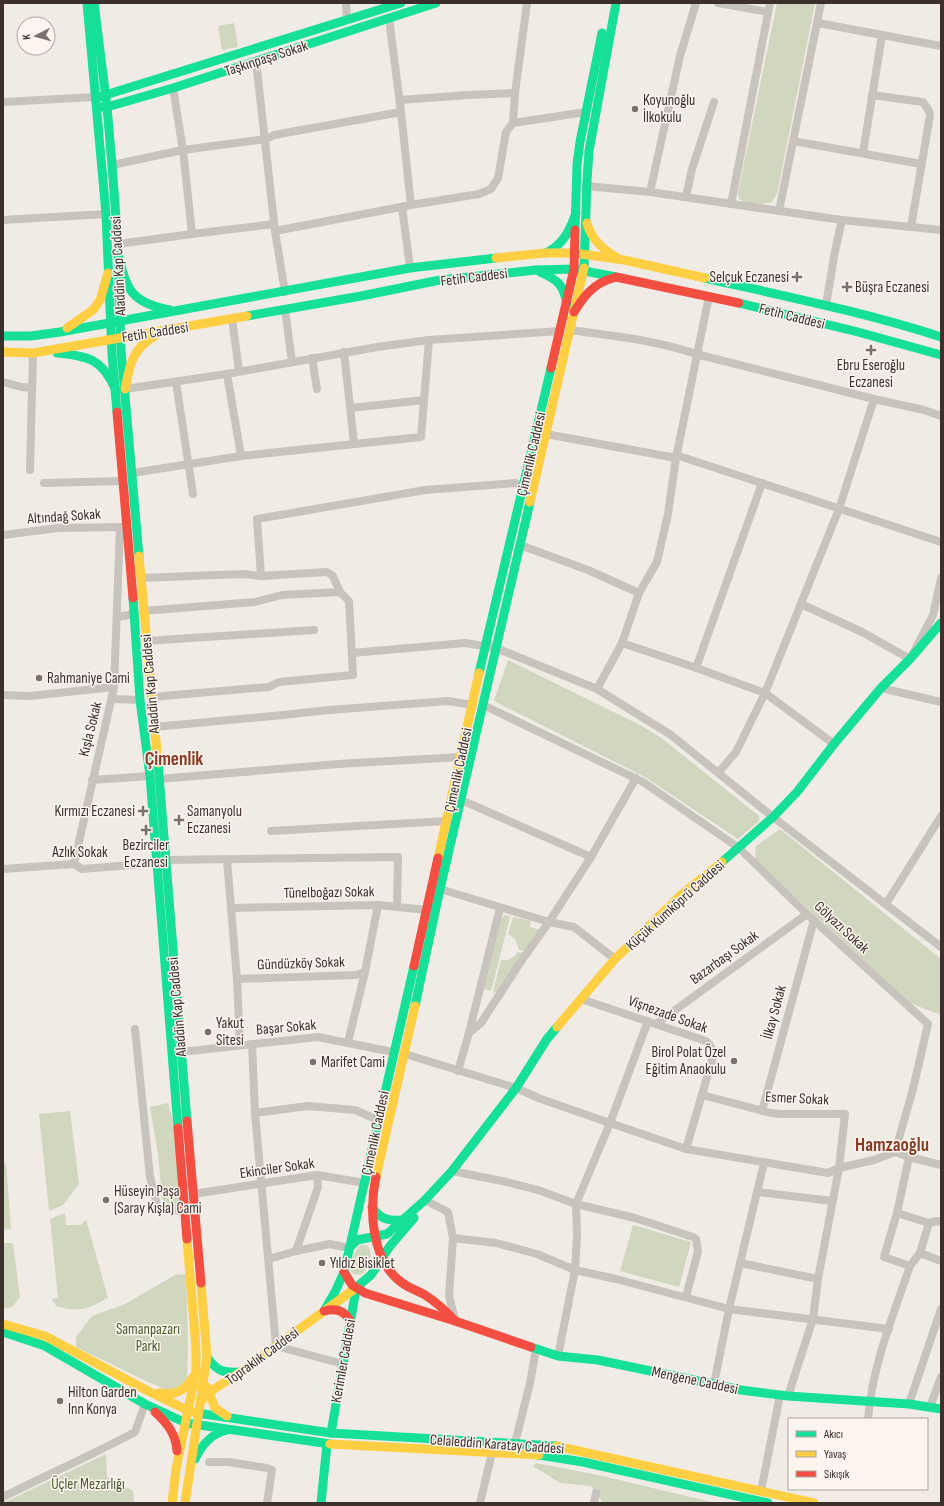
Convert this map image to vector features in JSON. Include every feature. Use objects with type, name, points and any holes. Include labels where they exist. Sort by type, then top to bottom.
[{"type":"street","name":"Aladdin Kap Caddesi","points":[[87,3],[106,214],[111,323],[116,338],[125,389],[140,578],[140,700],[150,776],[185,1211],[196,1371],[189,1411]]},
{"type":"street","name":"Aladdin Kap Caddesi","points":[[94,3],[107,107],[118,249],[120,322],[116,338],[116,390],[122,481],[123,527],[139,613],[146,640],[159,779],[206,1357],[206,1376],[199,1413]]},
{"type":"street","points":[[346,3],[347,19]]},
{"type":"street","points":[[3,102],[105,96],[401,3]]},
{"type":"street","name":"Taşkınpaşa Sokak","points":[[96,108],[107,107],[173,88],[436,3]]},
{"type":"street","points":[[176,311],[154,306],[138,298],[130,291],[125,280],[118,249],[192,234],[275,227],[402,207],[479,194],[491,189],[498,178],[506,132],[513,123],[515,93],[527,3]]},
{"type":"street","name":"Çimenlik Caddesi","points":[[344,1272],[365,1184],[393,1052],[427,910],[485,646],[567,305],[574,269],[578,154],[608,3]]},
{"type":"street","name":"Çimenlik Caddesi","points":[[382,1257],[376,1236],[372,1206],[373,1192],[406,1054],[440,889],[584,271],[587,223],[586,186],[588,151],[616,3]]},
{"type":"street","points":[[650,192],[680,56],[696,3]]},
{"type":"street","points":[[718,3],[768,12]]},
{"type":"street","points":[[731,204],[770,3]]},
{"type":"street","points":[[779,211],[821,3]]},
{"type":"street","points":[[390,18],[411,205]]},
{"type":"street","points":[[818,23],[941,46]]},
{"type":"street","points":[[863,154],[882,35]]},
{"type":"street","points":[[256,61],[275,227],[285,292]]},
{"type":"street","points":[[173,88],[183,150],[192,234]]},
{"type":"street","points":[[400,100],[515,93]]},
{"type":"street","points":[[872,95],[923,102],[929,111],[930,115],[911,228]]},
{"type":"street","points":[[686,198],[692,169],[714,102]]},
{"type":"street","points":[[112,165],[183,150],[266,139],[274,135],[401,112]]},
{"type":"street","points":[[513,123],[586,112]]},
{"type":"street","points":[[793,141],[921,164]]},
{"type":"street","points":[[586,186],[650,192],[842,220],[941,230]]},
{"type":"street","points":[[402,207],[410,268]]},
{"type":"street","points":[[545,253],[552,251],[563,241],[576,213]]},
{"type":"street","points":[[3,220],[106,214]]},
{"type":"street","points":[[826,305],[842,220]]},
{"type":"street","points":[[587,223],[588,231],[596,243],[607,252],[624,260]]},
{"type":"street","name":"Fetih Caddesi","points":[[3,336],[31,336],[120,322],[410,268],[545,253],[574,253],[624,260],[826,305],[941,337]]},
{"type":"street","name":"Fetih Caddesi","points":[[3,352],[33,353],[285,310],[440,280],[536,270],[574,269],[710,296],[858,332],[941,355]]},
{"type":"street","points":[[536,270],[554,278],[565,290],[567,305]]},
{"type":"street","points":[[60,332],[78,322],[93,310],[100,300],[108,273]]},
{"type":"street","points":[[574,312],[587,292],[596,284],[615,278],[623,279]]},
{"type":"street","points":[[597,689],[622,642],[639,592],[657,562],[668,514],[676,456],[696,354],[710,296]]},
{"type":"street","points":[[285,310],[292,362]]},
{"type":"street","points":[[232,319],[239,372]]},
{"type":"street","points":[[168,330],[144,342],[135,351],[125,389],[239,372],[377,346],[429,340],[560,331]]},
{"type":"street","points":[[570,330],[631,338],[685,350],[874,399],[924,410],[941,416]]},
{"type":"street","points":[[132,473],[241,456],[421,437],[429,340]]},
{"type":"street","points":[[44,351],[81,355],[92,359],[101,365],[109,374],[116,390]]},
{"type":"street","points":[[344,352],[354,443]]},
{"type":"street","points":[[30,470],[33,353]]},
{"type":"street","points":[[312,358],[317,389]]},
{"type":"street","points":[[227,374],[241,456]]},
{"type":"street","points":[[3,382],[21,387],[32,388]]},
{"type":"street","points":[[176,382],[193,494]]},
{"type":"street","points":[[718,773],[736,752],[765,693],[839,508],[874,399]]},
{"type":"street","points":[[351,408],[424,400]]},
{"type":"street","points":[[546,434],[676,456],[941,542]]},
{"type":"street","points":[[44,483],[122,481]]},
{"type":"street","points":[[260,576],[257,519],[425,490],[515,483],[523,486]]},
{"type":"street","points":[[696,668],[762,483]]},
{"type":"street","name":"Altındağ Sokak","points":[[3,535],[58,528],[123,527]]},
{"type":"street","name":"Kışla Sokak","points":[[74,864],[114,687],[123,527]]},
{"type":"street","points":[[520,545],[588,570],[639,592]]},
{"type":"street","points":[[140,578],[243,574],[260,576],[327,572],[333,576],[340,592],[349,601],[353,675],[279,682],[268,687],[151,697]]},
{"type":"street","points":[[801,604],[862,632],[910,659],[933,615],[941,578]]},
{"type":"street","points":[[117,617],[139,613],[255,602],[282,595],[340,592]]},
{"type":"street","name":"Küçük Kumköprü Caddesi","points":[[349,1248],[358,1240],[363,1238],[387,1234],[425,1200],[452,1171],[516,1088],[547,1039],[615,959],[681,896],[773,817],[796,792],[881,688],[910,659],[941,623]]},
{"type":"street","points":[[146,640],[314,630]]},
{"type":"street","points":[[622,642],[765,693],[834,744]]},
{"type":"street","points":[[352,653],[465,643],[496,648],[597,689],[671,735],[773,817],[941,947]]},
{"type":"street","points":[[3,695],[30,696],[114,687]]},
{"type":"street","points":[[881,688],[941,702]]},
{"type":"street","points":[[112,699],[140,700]]},
{"type":"street","points":[[154,727],[330,710],[448,701],[473,704]]},
{"type":"street","name":"Gölyazı Sokak","points":[[483,705],[636,778],[738,848],[807,914],[928,1024],[913,1088],[895,1152]]},
{"type":"street","points":[[159,779],[338,764],[461,757]]},
{"type":"street","points":[[92,780],[150,776]]},
{"type":"street","points":[[469,1033],[481,1023],[522,960],[550,922],[591,857],[636,778]]},
{"type":"street","points":[[461,800],[591,857]]},
{"type":"street","points":[[886,904],[941,817]]},
{"type":"street","points":[[271,831],[447,821]]},
{"type":"street","points":[[165,860],[398,857],[397,907]]},
{"type":"street","points":[[227,860],[238,979],[240,1045]]},
{"type":"street","name":"Azlık Sokak","points":[[3,869],[74,864],[82,868],[156,863]]},
{"type":"street","points":[[440,889],[500,908],[574,927],[615,959]]},
{"type":"street","points":[[348,1042],[365,972],[378,905]]},
{"type":"street","name":"Tünelboğazı Sokak","points":[[231,908],[378,905],[427,910]]},
{"type":"street","points":[[458,1071],[500,908]]},
{"type":"street","name":"Bazarbaşı Sokak","points":[[656,1024],[807,914]]},
{"type":"street","name":"İlkay Sokak","points":[[762,1111],[814,920]]},
{"type":"street","name":"Gündüzköy Sokak","points":[[238,979],[356,975],[365,972]]},
{"type":"street","name":"Vişnezade Sokak","points":[[581,998],[706,1041],[711,1045],[713,1057],[686,1149]]},
{"type":"street","points":[[558,1356],[574,1270],[577,1235],[576,1204],[610,1123],[648,1021]]},
{"type":"street","points":[[135,1029],[150,1177],[158,1208],[185,1211]]},
{"type":"street","name":"Başar Sokak","points":[[181,1052],[318,1037],[393,1052]]},
{"type":"street","points":[[252,1044],[256,1113],[276,1346],[343,1364]]},
{"type":"street","points":[[171,1051],[181,1052]]},
{"type":"street","points":[[406,1054],[516,1088],[541,1099],[686,1149],[828,1173],[839,1168],[874,1160],[895,1152],[909,1158],[941,1165]]},
{"type":"street","name":"Esmer Sokak","points":[[702,1095],[762,1111],[781,1114],[845,1114],[839,1168]]},
{"type":"street","points":[[256,1113],[308,1106],[355,1110],[378,1120]]},
{"type":"street","points":[[909,1158],[897,1213],[884,1257],[910,1266]]},
{"type":"street","points":[[714,1384],[729,1309],[764,1163]]},
{"type":"street","points":[[761,1491],[784,1395],[813,1319],[818,1279],[839,1168]]},
{"type":"street","points":[[452,1171],[538,1190],[576,1204],[636,1218],[693,1237],[696,1239],[698,1251],[686,1297]]},
{"type":"street","points":[[296,1251],[318,1187],[317,1175]]},
{"type":"street","name":"Ekinciler Sokak","points":[[193,1194],[317,1175],[365,1184]]},
{"type":"street","points":[[758,1192],[832,1201]]},
{"type":"street","points":[[425,1200],[448,1212],[453,1238],[449,1289],[455,1321]]},
{"type":"street","name":"Küçük Kumköprü Caddesi","points":[[344,1297],[367,1280],[390,1246],[413,1219],[425,1200]]},
{"type":"street","points":[[372,1206],[376,1214],[386,1220],[402,1220]]},
{"type":"street","points":[[897,1213],[929,1223],[937,1221],[941,1222]]},
{"type":"street","points":[[868,1418],[879,1357],[910,1266],[920,1253],[929,1223]]},
{"type":"street","points":[[453,1238],[496,1243],[536,1254],[574,1270],[616,1279],[729,1309],[889,1329]]},
{"type":"street","points":[[269,1259],[296,1251],[330,1244],[349,1248]]},
{"type":"street","points":[[920,1253],[941,1261]]},
{"type":"street","name":"Mengene Caddesi","points":[[382,1257],[391,1274],[397,1280],[434,1301],[455,1321]]},
{"type":"street","points":[[740,1263],[818,1279]]},
{"type":"street","points":[[344,1272],[356,1289]]},
{"type":"street","name":"Topraklık Caddesi","points":[[324,1311],[344,1272]]},
{"type":"street","name":"Mengene Caddesi","points":[[356,1289],[374,1297],[455,1321],[558,1356],[598,1360],[741,1390],[784,1395],[909,1404],[941,1409]]},
{"type":"street","name":"Kerimler Caddesi","points":[[330,1433],[356,1289]]},
{"type":"street","name":"Topraklık Caddesi","points":[[202,1401],[208,1393],[242,1372],[344,1297]]},
{"type":"street","points":[[324,1311],[332,1309],[340,1310],[346,1314],[350,1321]]},
{"type":"street","points":[[909,1404],[941,1309]]},
{"type":"street","points":[[3,1324],[45,1336],[148,1391],[189,1411],[176,1468]]},
{"type":"street","points":[[3,1332],[44,1346],[145,1404],[186,1423]]},
{"type":"street","points":[[515,1443],[530,1383],[536,1349]]},
{"type":"street","points":[[206,1357],[214,1368],[222,1372],[242,1372]]},
{"type":"street","points":[[148,1391],[166,1395],[175,1394],[188,1386],[196,1371]]},
{"type":"street","points":[[206,1376],[208,1393],[215,1408],[233,1419]]},
{"type":"street","points":[[930,1407],[941,1377]]},
{"type":"street","points":[[145,1404],[161,1417],[177,1443],[172,1503]]},
{"type":"street","points":[[3,1497],[56,1470],[104,1449],[135,1432],[145,1404]]},
{"type":"street","name":"Celaleddin Karatay Caddesi","points":[[189,1411],[330,1433],[557,1446],[814,1503]]},
{"type":"street","points":[[185,1503],[192,1466],[196,1425],[199,1413]]},
{"type":"street","name":"Celaleddin Karatay Caddesi","points":[[186,1423],[327,1444],[540,1455],[576,1461],[763,1502]]},
{"type":"street","points":[[192,1466],[199,1451],[207,1440],[222,1431],[231,1430]]},
{"type":"street","points":[[321,1503],[327,1444]]},
{"type":"street","points":[[480,1503],[492,1453]]},
{"type":"street","points":[[209,1462],[228,1462],[272,1470],[267,1503]]},
{"type":"street","points":[[594,1503],[596,1493]]},
{"type":"green space","points":[[777,3],[815,3],[777,194],[771,203],[758,204],[739,199],[738,192]]},
{"type":"green space","points":[[234,23],[238,47],[222,50],[218,26]]},
{"type":"green space","points":[[508,660],[640,725],[660,737],[759,816],[759,821],[738,839],[645,777],[494,701]]},
{"type":"green space","points":[[780,829],[941,959],[941,1015],[910,1003],[755,860],[756,846]]},
{"type":"green space","points":[[506,915],[510,917],[491,991],[484,989],[501,918]]},
{"type":"green space","points":[[513,917],[531,921],[530,927],[540,930],[526,951],[519,950],[515,939],[508,934]]},
{"type":"green space","points":[[518,952],[524,953],[497,993],[493,992],[501,960],[511,959]]},
{"type":"green space","points":[[168,1103],[177,1137],[184,1208],[163,1209],[158,1154],[150,1107]]},
{"type":"green space","points":[[70,1111],[79,1184],[63,1205],[49,1211],[39,1114]]},
{"type":"green space","points":[[6,1162],[11,1229],[3,1230],[3,1165]]},
{"type":"green space","points":[[65,1213],[66,1225],[81,1225],[86,1219],[108,1298],[83,1309],[71,1309],[56,1306],[52,1299],[58,1298],[50,1219]]},
{"type":"green space","points":[[633,1225],[691,1242],[679,1287],[620,1271]]},
{"type":"green space","points":[[3,1243],[13,1243],[20,1297],[12,1307],[3,1309]]},
{"type":"green space","points":[[360,1245],[367,1245],[370,1249],[371,1255],[365,1271],[356,1275],[351,1272],[350,1264]]},
{"type":"green space","name":"Samanpazarı Parkı","points":[[186,1274],[188,1340],[187,1384],[173,1393],[76,1347],[76,1337],[92,1316],[125,1304],[175,1275]]},
{"type":"green space","name":"Üçler Mezarlığı","points":[[106,1454],[107,1477],[133,1491],[134,1503],[3,1503]]},
{"type":"green space","points":[[536,1463],[598,1475],[716,1503],[603,1503],[591,1486],[560,1483],[533,1466]]},
{"type":"traffic: fast","points":[[87,3],[106,214],[112,354],[117,412]]},
{"type":"traffic: fast","points":[[94,3],[107,107],[112,165],[118,244],[121,350],[139,556]]},
{"type":"traffic: fast","points":[[99,97],[401,3]]},
{"type":"traffic: fast","points":[[100,107],[107,107],[173,88],[436,3]]},
{"type":"traffic: fast","points":[[584,268],[589,151],[616,3]]},
{"type":"traffic: fast","points":[[575,230],[577,164],[580,142],[602,33]]},
{"type":"traffic: fast","points":[[546,253],[557,246],[565,236],[576,213]]},
{"type":"traffic: fast","points":[[118,253],[124,276],[132,292],[147,303],[170,310]]},
{"type":"traffic: fast","points":[[3,336],[31,336],[60,332],[410,268],[496,258]]},
{"type":"traffic: fast","points":[[247,316],[361,296],[440,280],[536,270],[574,269],[616,277]]},
{"type":"traffic: fast","points":[[540,272],[559,284],[566,298],[567,305]]},
{"type":"traffic: fast","points":[[705,278],[853,312],[941,337]]},
{"type":"traffic: fast","points":[[739,303],[858,332],[941,355]]},
{"type":"traffic: fast","points":[[57,353],[78,356],[93,361],[105,371],[116,390]]},
{"type":"traffic: fast","points":[[479,673],[551,368]]},
{"type":"traffic: fast","points":[[415,1006],[440,889],[530,502]]},
{"type":"traffic: fast","points":[[133,598],[140,700],[150,776],[178,1128]]},
{"type":"traffic: fast","points":[[722,862],[773,817],[797,792],[834,744],[881,688],[910,659],[941,623]]},
{"type":"traffic: fast","points":[[158,763],[187,1121]]},
{"type":"traffic: fast","points":[[324,1311],[344,1272],[414,966]]},
{"type":"traffic: fast","points":[[349,1248],[357,1240],[387,1234],[425,1200],[452,1171],[516,1088],[547,1039],[557,1027]]},
{"type":"traffic: fast","points":[[372,1207],[381,1217],[393,1220],[402,1220]]},
{"type":"traffic: fast","points":[[353,1290],[371,1275],[390,1246],[414,1218]]},
{"type":"traffic: fast","points":[[331,1433],[356,1289]]},
{"type":"traffic: fast","points":[[3,1332],[45,1346],[145,1404],[186,1423],[330,1444]]},
{"type":"traffic: fast","points":[[531,1347],[558,1356],[598,1360],[741,1390],[788,1396],[909,1404],[941,1409]]},
{"type":"traffic: fast","points":[[207,1357],[218,1369],[225,1372],[241,1372]]},
{"type":"traffic: fast","points":[[197,1413],[331,1433],[556,1446]]},
{"type":"traffic: fast","points":[[195,1459],[208,1440],[216,1434],[227,1430]]},
{"type":"traffic: fast","points":[[321,1503],[327,1444]]},
{"type":"traffic: fast","points":[[539,1455],[583,1462],[768,1503]]},
{"type":"traffic: slow","points":[[587,223],[594,239],[606,251],[616,257]]},
{"type":"traffic: slow","points":[[496,258],[545,253],[574,253],[624,260],[705,278]]},
{"type":"traffic: slow","points":[[530,502],[584,268]]},
{"type":"traffic: slow","points":[[67,328],[93,310],[100,300],[108,273]]},
{"type":"traffic: slow","points":[[3,352],[33,353],[247,316]]},
{"type":"traffic: slow","points":[[125,389],[133,358],[142,346],[156,335]]},
{"type":"traffic: slow","points":[[139,556],[158,763]]},
{"type":"traffic: slow","points":[[438,858],[479,673]]},
{"type":"traffic: slow","points":[[557,1027],[615,959],[681,895],[722,862]]},
{"type":"traffic: slow","points":[[376,1177],[415,1006]]},
{"type":"traffic: slow","points":[[172,1503],[176,1469],[196,1371],[196,1348],[187,1239]]},
{"type":"traffic: slow","points":[[185,1503],[207,1357],[201,1283]]},
{"type":"traffic: slow","points":[[201,1401],[208,1393],[242,1371],[353,1290]]},
{"type":"traffic: slow","points":[[3,1324],[45,1336],[148,1391],[189,1411],[197,1413]]},
{"type":"traffic: slow","points":[[159,1393],[175,1393],[187,1386],[193,1377]]},
{"type":"traffic: slow","points":[[207,1387],[215,1408],[227,1416]]},
{"type":"traffic: slow","points":[[330,1444],[539,1455]]},
{"type":"traffic: slow","points":[[556,1446],[814,1503]]},
{"type":"traffic: jam","points":[[551,368],[574,269],[575,230]]},
{"type":"traffic: jam","points":[[616,277],[739,303]]},
{"type":"traffic: jam","points":[[574,312],[590,291],[600,283],[613,278]]},
{"type":"traffic: jam","points":[[117,412],[133,598]]},
{"type":"traffic: jam","points":[[414,966],[438,858]]},
{"type":"traffic: jam","points":[[187,1121],[201,1283]]},
{"type":"traffic: jam","points":[[178,1128],[187,1239]]},
{"type":"traffic: jam","points":[[376,1177],[373,1218],[378,1248],[383,1261],[401,1282],[429,1298],[441,1307],[455,1321]]},
{"type":"traffic: jam","points":[[344,1272],[352,1285],[365,1293],[455,1321],[531,1347]]},
{"type":"traffic: jam","points":[[324,1311],[336,1310],[342,1312],[350,1321]]},
{"type":"traffic: jam","points":[[155,1412],[173,1434],[177,1451]]},
{"type":"place","name":"Koyunoğlu İlkokulu","points":[[635,109]]},
{"type":"place","name":"Selçuk Eczanesi","points":[[797,277]]},
{"type":"place","name":"Büşra Eczanesi","points":[[847,287]]},
{"type":"place","name":"Ebru Eseroğlu Eczanesi","points":[[871,350]]},
{"type":"place","name":"Rahmaniye Cami","points":[[39,678]]},
{"type":"place","name":"Kırmızı Eczanesi","points":[[143,811]]},
{"type":"place","name":"Samanyolu Eczanesi","points":[[179,820]]},
{"type":"place","name":"Bezirciler Eczanesi","points":[[146,830]]},
{"type":"place","name":"Yakut Sitesi","points":[[208,1032]]},
{"type":"place","name":"Birol Polat Özel Eğitim Anaokulu","points":[[734,1061]]},
{"type":"place","name":"Marifet Cami","points":[[313,1062]]},
{"type":"place","name":"Hüseyin Paşa (Saray Kışla) Cami","points":[[106,1200]]},
{"type":"place","name":"Yıldız Bisiklet","points":[[322,1263]]},
{"type":"place","name":"Hilton Garden Inn Konya","points":[[60,1401]]},
{"type":"district","name":"Çimenlik","points":[[174,758]]},
{"type":"district","name":"Hamzaoğlu","points":[[892,1144]]}]
